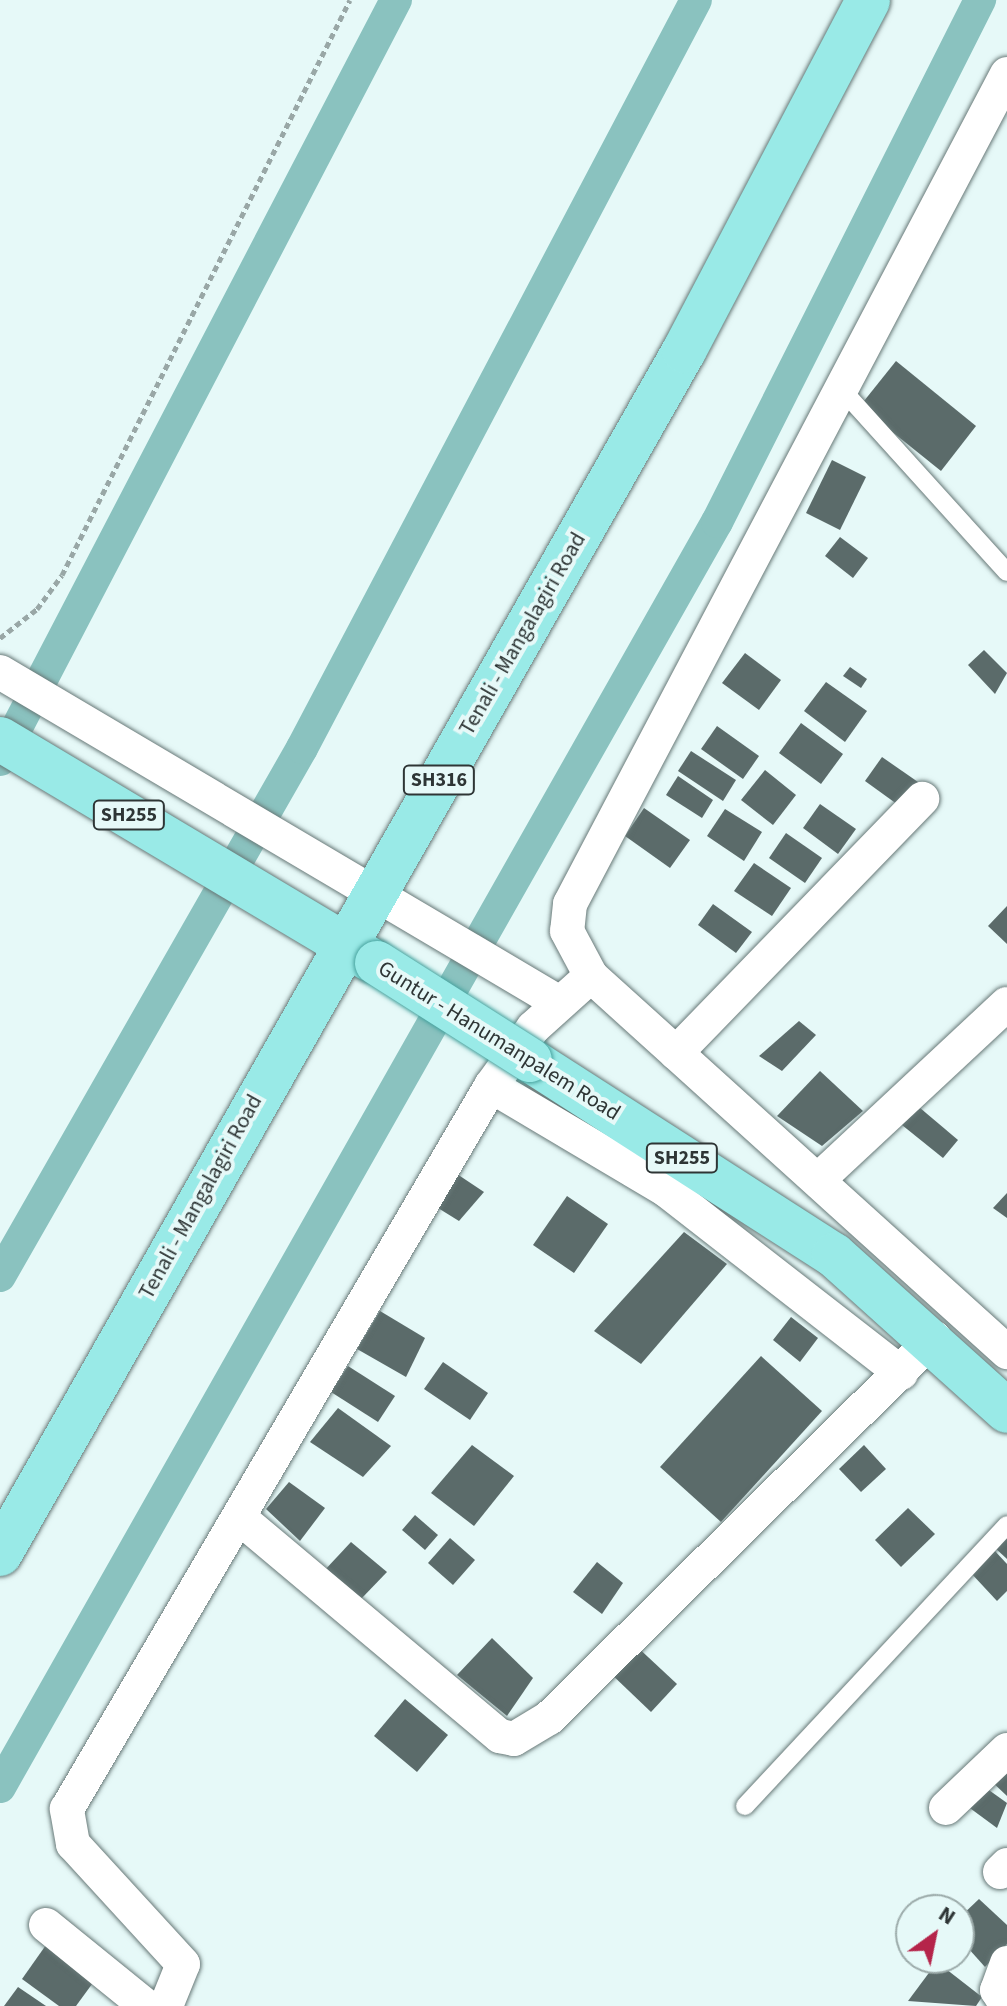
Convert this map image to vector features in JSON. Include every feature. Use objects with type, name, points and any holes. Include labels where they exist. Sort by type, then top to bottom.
[{"type":"main road","name":"Tenali - Mangalagiri Road","points":[[0,1554],[391,904],[868,0]]},
{"type":"main road","name":"Guntur - Hanumanpalem Road","points":[[0,739],[360,953],[834,1255],[934,1338],[1007,1411]]},
{"type":"street","points":[[1007,74],[845,393],[570,904],[567,931],[591,976],[1007,1352]]},
{"type":"street","points":[[2,673],[283,843],[558,1002]]},
{"type":"street","points":[[676,1053],[922,799]]},
{"type":"street","points":[[166,2006],[183,1964],[73,1844],[75,1795],[241,1519],[491,1086],[558,1002],[591,976]]},
{"type":"street","points":[[818,1180],[1007,1004]]},
{"type":"street","points":[[491,1086],[666,1190],[901,1373]]},
{"type":"street","points":[[241,1519],[500,1736],[514,1739],[549,1718],[934,1338]]},
{"type":"street","points":[[946,1808],[1007,1750]]},
{"type":"street","points":[[46,1925],[146,2006]]},
{"type":"street","points":[[1005,2005],[997,1990],[1007,1963]]},
{"type":"lane","points":[[845,393],[1007,572]]},
{"type":"lane","points":[[745,1806],[1007,1525]]},
{"type":"path","points":[[0,638],[37,609],[62,575],[350,0]]},
{"type":"building","points":[[896,361],[976,426],[941,471],[860,406]]},
{"type":"building","points":[[832,460],[866,477],[840,530],[806,513]]},
{"type":"building","points":[[840,537],[868,558],[853,578],[825,556]]},
{"type":"building","points":[[984,650],[1007,673],[995,694],[968,665]]},
{"type":"building","points":[[745,653],[781,680],[759,710],[722,683]]},
{"type":"building","points":[[850,667],[867,679],[861,688],[843,676]]},
{"type":"building","points":[[826,682],[867,711],[845,742],[804,711]]},
{"type":"building","points":[[801,723],[843,754],[821,784],[779,753]]},
{"type":"building","points":[[717,726],[759,756],[743,779],[701,749]]},
{"type":"building","points":[[691,751],[736,780],[723,801],[678,771]]},
{"type":"building","points":[[882,757],[918,782],[901,807],[865,781]]},
{"type":"building","points":[[765,770],[796,795],[773,825],[741,800]]},
{"type":"building","points":[[678,776],[713,800],[702,818],[666,795]]},
{"type":"building","points":[[820,804],[856,829],[838,854],[803,828]]},
{"type":"building","points":[[644,808],[690,840],[670,868],[625,836]]},
{"type":"building","points":[[725,809],[762,832],[744,861],[707,836]]},
{"type":"building","points":[[786,833],[822,858],[805,883],[769,858]]},
{"type":"building","points":[[754,863],[791,888],[772,916],[734,891]]},
{"type":"building","points":[[713,904],[752,932],[736,953],[698,925]]},
{"type":"building","points":[[1007,906],[1007,944],[988,926]]},
{"type":"building","points":[[799,1021],[816,1035],[782,1071],[759,1056]]},
{"type":"building","points":[[820,1071],[863,1111],[822,1146],[777,1116]]},
{"type":"building","points":[[913,1102],[958,1140],[943,1158],[897,1121]]},
{"type":"building","points":[[454,1172],[484,1192],[459,1221],[438,1208]]},
{"type":"building","points":[[1007,1193],[1007,1218],[993,1208]]},
{"type":"building","points":[[567,1196],[608,1224],[574,1273],[533,1245]]},
{"type":"building","points":[[684,1232],[727,1264],[641,1364],[594,1331]]},
{"type":"building","points":[[380,1311],[425,1338],[406,1377],[357,1349]]},
{"type":"building","points":[[791,1317],[818,1338],[800,1362],[773,1340]]},
{"type":"building","points":[[761,1356],[822,1411],[721,1522],[660,1467]]},
{"type":"building","points":[[443,1362],[488,1393],[470,1420],[424,1389]]},
{"type":"building","points":[[348,1366],[395,1396],[378,1422],[331,1392]]},
{"type":"building","points":[[338,1408],[391,1446],[363,1477],[310,1442]]},
{"type":"building","points":[[472,1445],[514,1476],[474,1526],[431,1493]]},
{"type":"building","points":[[864,1445],[886,1469],[861,1492],[839,1469]]},
{"type":"building","points":[[289,1482],[325,1508],[300,1541],[266,1509]]},
{"type":"building","points":[[908,1508],[935,1534],[901,1567],[875,1540]]},
{"type":"building","points":[[415,1515],[438,1535],[425,1550],[402,1530]]},
{"type":"building","points":[[1007,1533],[1007,1559],[994,1547]]},
{"type":"building","points":[[450,1538],[475,1560],[453,1585],[428,1563]]},
{"type":"building","points":[[351,1542],[387,1572],[361,1599],[323,1572]]},
{"type":"building","points":[[994,1550],[1007,1564],[1007,1591],[997,1601],[970,1572]]},
{"type":"building","points":[[597,1562],[623,1583],[602,1614],[573,1592]]},
{"type":"building","points":[[492,1638],[533,1678],[507,1716],[457,1675]]},
{"type":"building","points":[[633,1643],[677,1684],[651,1712],[607,1670]]},
{"type":"building","points":[[405,1699],[448,1735],[417,1772],[374,1736]]},
{"type":"building","points":[[1007,1762],[1007,1796],[990,1780]]},
{"type":"building","points":[[979,1783],[1007,1803],[997,1828],[963,1803]]},
{"type":"building","points":[[979,1899],[1007,1925],[1007,1944],[985,1967],[975,1956],[975,1903]]},
{"type":"building","points":[[46,1945],[95,1980],[76,2006],[59,2006],[22,1979]]},
{"type":"building","points":[[928,1974],[952,1974],[982,1997],[976,2006],[908,2001]]},
{"type":"building","points":[[18,1987],[46,2006],[4,2006]]},
{"type":"waterway","points":[[0,760],[396,0]]},
{"type":"waterway","points":[[0,1276],[302,748],[696,0]]},
{"type":"waterway","points":[[0,1787],[717,522],[980,0]]}]
